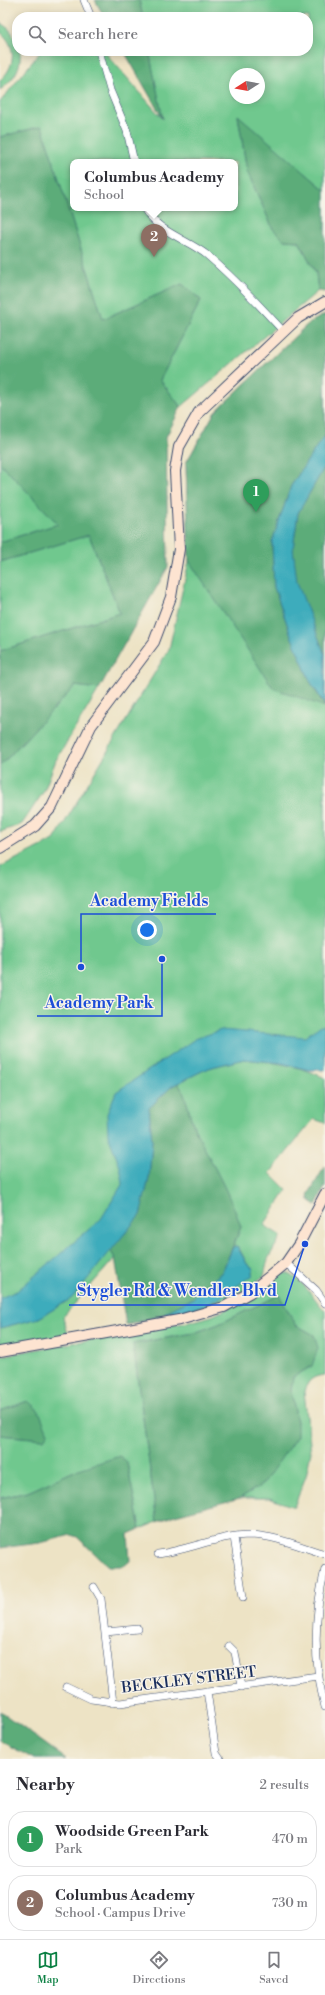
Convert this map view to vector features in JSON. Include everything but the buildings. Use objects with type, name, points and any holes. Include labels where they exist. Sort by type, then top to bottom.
[{"type":"main road","points":[[0,848],[35,826],[52,807],[91,726],[154,642],[171,597],[179,549],[175,471],[179,447],[199,412],[283,331],[298,318],[325,302]]},
{"type":"main road","points":[[0,1352],[179,1320],[206,1314],[224,1307],[249,1293],[286,1263],[302,1238],[325,1194]]},
{"type":"street","points":[[84,0],[89,12]]},
{"type":"street","points":[[100,56],[110,90],[127,130],[133,159]]},
{"type":"street","points":[[146,211],[159,225],[206,254],[240,285],[283,331]]},
{"type":"street","points":[[286,1263],[316,1290],[325,1303]]},
{"type":"street","points":[[158,1554],[178,1551],[215,1540],[234,1537],[266,1536],[325,1554]]},
{"type":"street","points":[[234,1537],[243,1597]]},
{"type":"street","points":[[325,1569],[320,1592],[316,1630],[318,1676],[325,1707]]},
{"type":"street","points":[[94,1587],[101,1599],[113,1703]]},
{"type":"street","points":[[105,1632],[138,1629]]},
{"type":"street","points":[[316,1630],[325,1630]]},
{"type":"street","points":[[229,1646],[235,1652],[241,1687]]},
{"type":"street","name":"BECKLEY STREET","points":[[66,1688],[91,1700],[113,1703],[318,1676]]},
{"type":"street","points":[[207,1691],[214,1744],[216,1753],[220,1759]]},
{"type":"green space","points":[[95,0],[139,0],[142,12],[101,12]]},
{"type":"green space","points":[[139,0],[325,0],[325,190],[238,116],[247,171],[273,229],[284,240],[299,241],[316,273],[318,291],[181,407],[160,380],[201,300],[182,284],[103,319],[42,126],[0,137],[0,102],[37,56],[108,56],[162,118],[150,56],[313,56],[313,12],[142,12]]},
{"type":"green space","points":[[0,23],[11,31],[12,49],[6,37],[0,32]]},
{"type":"green space","points":[[12,56],[20,56],[20,63],[16,74],[0,90],[0,80],[5,75],[12,63]]},
{"type":"green space","points":[[127,56],[150,56],[163,119]]},
{"type":"green space","points":[[238,115],[325,190],[325,292],[318,291],[316,273],[299,241],[284,240],[273,229],[247,171]]},
{"type":"green space","points":[[42,126],[103,319],[182,284],[201,300],[160,380],[181,407],[166,437],[168,567],[99,689],[75,686],[0,766],[0,651],[120,613],[89,535],[0,562],[0,542],[58,524],[0,463],[0,137]]},
{"type":"green space","points":[[325,314],[325,1061],[233,1050],[147,1093],[122,1220],[0,1315],[0,867],[54,840],[169,649],[189,561],[186,463],[215,412],[308,324]]},
{"type":"green space","points":[[325,314],[325,436],[291,486],[272,542],[274,587],[292,638],[310,681],[325,707],[273,688],[189,561],[186,463],[215,412],[308,324]]},
{"type":"green space","points":[[0,463],[59,524],[0,542]]},
{"type":"green space","points":[[325,466],[325,655],[296,582],[293,548],[298,513]]},
{"type":"green space","points":[[89,535],[120,613],[0,651],[0,562]]},
{"type":"green space","points":[[75,686],[99,689],[56,760],[44,791],[22,824],[0,832],[0,766]]},
{"type":"green space","points":[[244,1059],[295,1067],[325,1078],[325,1123],[314,1119],[270,1173],[287,1190],[264,1225],[281,1236],[268,1259],[264,1276],[223,1304],[205,1310],[126,1325],[204,1306],[221,1297],[253,1274],[253,1269],[247,1264],[239,1248],[237,1246],[233,1247],[241,1227],[196,1132],[182,1089],[178,1083],[208,1068]]},
{"type":"green space","points":[[178,1083],[182,1089],[196,1132],[226,1191],[241,1227],[222,1272],[192,1299],[166,1312],[165,1314],[126,1325],[115,1258],[110,1250],[140,1215],[149,1178],[152,1141],[149,1108],[172,1086]]},
{"type":"green space","points":[[325,1166],[325,1187],[316,1205],[309,1200],[308,1195]]},
{"type":"green space","points":[[110,1250],[115,1258],[63,1317],[69,1337],[0,1349],[0,1328],[39,1318],[72,1298]]},
{"type":"green space","points":[[287,1273],[303,1284],[325,1311],[325,1375],[317,1376],[312,1379],[307,1384],[304,1391],[311,1452],[306,1476],[294,1507],[269,1498],[240,1498],[263,1484],[297,1422],[291,1391],[293,1377],[312,1366],[314,1335],[296,1325],[279,1295],[219,1324],[194,1333],[133,1344],[157,1522],[140,1529],[127,1463],[79,1469],[28,1492],[0,1498],[0,1435],[44,1439],[28,1401],[0,1411],[0,1356],[190,1322],[212,1316],[227,1309],[279,1274]]},
{"type":"green space","points":[[279,1295],[296,1325],[314,1335],[318,1348],[312,1366],[293,1377],[291,1391],[297,1422],[297,1436],[263,1484],[240,1498],[175,1515],[157,1522],[133,1344],[194,1333],[219,1324]]},
{"type":"green space","points":[[28,1401],[39,1411],[48,1433],[44,1439],[0,1435],[0,1411]]},
{"type":"green space","points":[[120,1456],[127,1463],[140,1529],[128,1534],[130,1561],[124,1566],[108,1566],[77,1537],[71,1535],[40,1543],[0,1548],[0,1498],[28,1492],[79,1469]]},
{"type":"green space","points":[[0,1711],[66,1759],[34,1759],[0,1741]]},
{"type":"water","points":[[325,436],[325,466],[298,513],[293,548],[297,582],[325,655],[325,705],[310,681],[292,638],[274,587],[272,542],[291,486]]},
{"type":"water","points":[[321,1025],[325,1026],[325,1070],[309,1070],[281,1063],[244,1059],[208,1068],[172,1086],[149,1108],[152,1141],[149,1178],[140,1215],[72,1298],[39,1318],[0,1328],[0,1298],[17,1291],[101,1219],[123,1183],[120,1167],[108,1135],[107,1114],[116,1092],[195,1039],[221,1030],[305,1037]]},
{"type":"water","points":[[237,1246],[247,1264],[253,1269],[253,1275],[221,1297],[204,1306],[165,1314],[166,1312],[192,1299],[222,1272],[233,1247]]},
{"type":"place","name":"Columbus Academy","points":[[154,257]]},
{"type":"place","name":"Woodside Green Park","points":[[256,512]]},
{"type":"place","name":"Academy Park","points":[[162,959]]},
{"type":"place","name":"Academy Fields","points":[[81,967]]},
{"type":"place","name":"Stygler Rd & Wendler Blvd","points":[[305,1244]]}]
